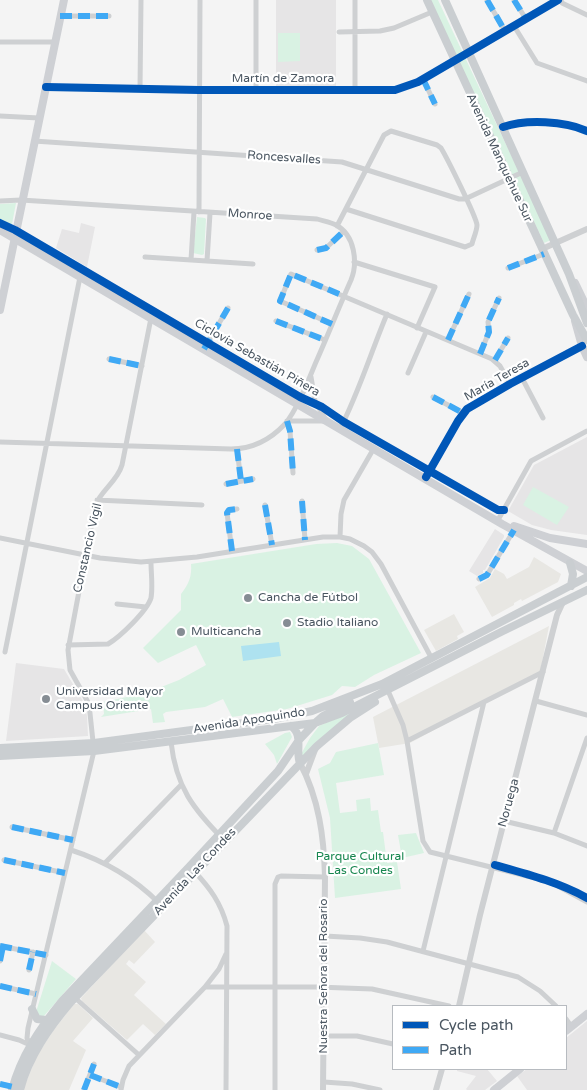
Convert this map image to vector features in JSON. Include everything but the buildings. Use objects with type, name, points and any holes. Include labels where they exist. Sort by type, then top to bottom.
[{"type":"main road","points":[[0,310],[21,200],[64,0]]},
{"type":"main road","name":"Avenida Manquehue Sur","points":[[427,0],[573,315],[584,343],[587,357]]},
{"type":"main road","name":"Avenida Manquehue Sur","points":[[444,0],[569,274],[587,308]]},
{"type":"main road","points":[[0,230],[570,563],[587,571]]},
{"type":"main road","name":"Avenida Manquehue Sur","points":[[569,274],[587,323]]},
{"type":"main road","points":[[498,520],[503,520],[542,536],[587,544]]},
{"type":"main road","points":[[552,552],[556,545],[576,542]]},
{"type":"main road","points":[[570,563],[573,574],[571,586]]},
{"type":"main road","name":"Avenida Apoquindo","points":[[0,748],[94,747],[274,719],[324,707],[382,684],[587,577]]},
{"type":"main road","name":"Avenida Apoquindo","points":[[0,756],[171,742],[314,723],[342,713],[587,590]]},
{"type":"main road","name":"Avenida Las Condes","points":[[15,1089],[30,1045],[46,1020],[222,838],[317,746],[350,718],[403,683]]},
{"type":"main road","name":"Avenida Las Condes","points":[[222,838],[278,771],[299,740],[314,723],[323,716],[382,684]]},
{"type":"main road","points":[[291,726],[296,730],[299,740],[298,756],[300,763]]},
{"type":"main road","name":"Avenida Las Condes","points":[[15,1089],[41,1041],[72,995]]},
{"type":"main road","points":[[32,1009],[38,1019],[46,1020]]},
{"type":"main road","points":[[568,1029],[587,1014]]},
{"type":"main road","points":[[494,1090],[504,1087],[519,1070]]},
{"type":"street","points":[[140,90],[141,0]]},
{"type":"street","points":[[191,260],[199,152],[200,0]]},
{"type":"street","points":[[256,0],[256,90]]},
{"type":"street","points":[[355,0],[355,91]]},
{"type":"street","points":[[487,0],[506,31]]},
{"type":"street","points":[[514,0],[526,19]]},
{"type":"street","points":[[559,0],[587,15]]},
{"type":"street","name":"Martín de Zamora","points":[[46,87],[140,90],[395,90],[412,85],[423,79],[559,0]]},
{"type":"street","points":[[339,32],[394,28],[432,12]]},
{"type":"street","points":[[60,16],[109,16]]},
{"type":"street","points":[[514,26],[537,63],[587,81]]},
{"type":"street","points":[[0,42],[55,42]]},
{"type":"street","points":[[423,79],[435,104]]},
{"type":"street","points":[[0,116],[39,118]]},
{"type":"street","points":[[503,127],[529,123],[556,123],[572,125],[587,130]]},
{"type":"street","points":[[338,226],[346,209],[366,169],[384,135],[389,131],[394,131],[441,148],[477,226],[472,244],[467,247],[346,209]]},
{"type":"street","name":"Roncesvalles","points":[[34,141],[342,162],[459,199],[465,198]]},
{"type":"street","points":[[465,198],[523,172]]},
{"type":"street","name":"Monroe","points":[[0,201],[21,200],[317,219],[338,226],[344,231],[352,248],[354,262],[353,275],[312,374],[297,404],[287,421],[262,443],[237,449],[0,442]]},
{"type":"street","points":[[207,261],[210,212]]},
{"type":"street","points":[[508,268],[555,243],[587,229]]},
{"type":"street","points":[[318,250],[326,248],[344,231]]},
{"type":"street","points":[[145,257],[253,264]]},
{"type":"street","points":[[354,262],[435,287],[418,328]]},
{"type":"street","points":[[332,324],[280,301],[291,274],[495,360],[510,384]]},
{"type":"street","points":[[5,652],[80,277]]},
{"type":"street","points":[[448,340],[469,294]]},
{"type":"street","points":[[480,354],[489,332],[488,322],[499,298]]},
{"type":"street","points":[[204,349],[228,308]]},
{"type":"street","points":[[340,429],[357,392],[368,358],[386,314]]},
{"type":"street","name":"Constancio Vigil","points":[[94,747],[89,704],[70,670],[68,645],[95,506],[118,474],[151,318]]},
{"type":"street","points":[[276,321],[325,340]]},
{"type":"street","points":[[408,373],[426,332]]},
{"type":"street","points":[[495,360],[508,338]]},
{"type":"street","name":"María Teresa","points":[[426,478],[463,414],[475,403],[584,343]]},
{"type":"street","points":[[109,359],[142,366]]},
{"type":"street","name":"Monroe","points":[[312,374],[315,401],[326,421]]},
{"type":"street","points":[[522,378],[543,418]]},
{"type":"street","points":[[433,397],[463,414]]},
{"type":"street","points":[[293,472],[290,431],[287,421],[326,421]]},
{"type":"street","points":[[498,520],[531,461],[587,431]]},
{"type":"street","points":[[340,537],[344,500],[374,448]]},
{"type":"street","points":[[237,449],[241,481]]},
{"type":"street","points":[[226,484],[252,479]]},
{"type":"street","points":[[98,500],[105,502],[202,505]]},
{"type":"street","points":[[302,500],[305,540]]},
{"type":"street","points":[[265,504],[272,545]]},
{"type":"street","points":[[232,551],[227,513],[229,510],[237,509]]},
{"type":"street","points":[[479,579],[487,575],[514,530]]},
{"type":"street","points":[[0,538],[123,561],[151,562],[197,557],[323,537],[340,537],[360,543],[375,556],[432,659]]},
{"type":"street","points":[[68,645],[108,644],[146,607],[151,593],[151,562]]},
{"type":"street","name":"Noruega","points":[[459,1005],[492,868],[557,615],[563,602]]},
{"type":"street","points":[[117,604],[146,607]]},
{"type":"street","points":[[407,741],[543,672]]},
{"type":"street","points":[[389,693],[403,725],[407,741],[414,791],[426,848],[430,852],[556,885],[587,902]]},
{"type":"street","points":[[536,701],[587,714]]},
{"type":"street","points":[[422,951],[484,702]]},
{"type":"street","points":[[554,833],[587,738]]},
{"type":"street","points":[[171,742],[181,785],[205,821],[222,838]]},
{"type":"street","points":[[306,774],[317,746]]},
{"type":"street","points":[[30,1045],[27,1035],[32,1009],[94,747]]},
{"type":"street","name":"Nuestra Señora del Rosario","points":[[300,763],[306,774],[321,823],[325,877],[324,1090]]},
{"type":"street","points":[[105,863],[181,785]]},
{"type":"street","points":[[504,821],[554,833],[587,846]]},
{"type":"street","points":[[12,827],[73,840]]},
{"type":"street","points":[[71,850],[105,863],[132,879],[160,904]]},
{"type":"street","points":[[4,860],[65,873]]},
{"type":"street","points":[[192,870],[212,890],[219,901],[227,926],[226,1090]]},
{"type":"street","points":[[275,1090],[276,880],[281,876],[325,877]]},
{"type":"street","points":[[90,1075],[121,1088],[129,1066],[205,987],[222,964],[228,936]]},
{"type":"street","points":[[324,936],[360,938],[422,951],[518,977],[540,990],[555,1005]]},
{"type":"street","points":[[0,961],[2,946],[46,955]]},
{"type":"street","points":[[29,970],[33,952]]},
{"type":"street","points":[[0,986],[36,994]]},
{"type":"street","points":[[205,987],[275,986],[383,990],[445,1005]]},
{"type":"street","points":[[72,995],[139,1055]]},
{"type":"street","points":[[0,1035],[30,1045]]},
{"type":"street","points":[[324,1036],[357,1036],[392,1044]]},
{"type":"street","points":[[84,1090],[94,1064]]},
{"type":"street","points":[[436,1090],[442,1070]]},
{"type":"street","points":[[324,1082],[352,1084],[380,1090]]},
{"type":"street","points":[[0,1084],[15,1089]]},
{"type":"shaded area","points":[[276,0],[336,0],[336,86],[276,86]]},
{"type":"shaded area","points":[[81,223],[95,227],[87,267],[56,248],[62,229],[79,233]]},
{"type":"shaded area","points":[[587,437],[587,535],[551,530],[532,525],[508,511],[534,465]]},
{"type":"shaded area","points":[[495,529],[504,537],[485,570],[483,570],[483,573],[477,576],[469,571]]},
{"type":"shaded area","points":[[534,557],[561,574],[558,582],[522,601],[521,599],[492,617],[475,587],[490,578],[495,569],[504,574],[507,579],[529,567]]},
{"type":"shaded area","points":[[454,614],[464,632],[457,636],[458,639],[436,651],[424,630]]},
{"type":"shaded area","points":[[549,626],[540,673],[410,743],[379,748],[373,717]]},
{"type":"shaded area","name":"Universidad Mayor Campus Oriente","points":[[16,663],[64,669],[84,703],[88,736],[6,741]]},
{"type":"shaded area","points":[[144,930],[155,942],[134,964],[129,960],[126,964],[146,982],[134,995],[166,1024],[155,1035],[143,1024],[127,1040],[82,1001],[81,998]]},
{"type":"shaded area","points":[[74,1004],[78,1004],[93,1018],[73,1041],[86,1050],[69,1090],[23,1090],[37,1055]]},
{"type":"shaded area","points":[[587,1021],[587,1090],[527,1090],[517,1076],[526,1070],[567,1070],[567,1037]]},
{"type":"shaded area","points":[[488,1070],[497,1081],[485,1090],[467,1090],[476,1076],[457,1071]]},
{"type":"green space","points":[[430,0],[438,0],[551,240],[544,243]]},
{"type":"green space","points":[[278,33],[300,33],[300,61],[278,62]]},
{"type":"green space","points":[[16,203],[12,224],[9,226],[0,221],[0,204]]},
{"type":"green space","points":[[197,217],[206,219],[204,254],[202,255],[193,253]]},
{"type":"green space","points":[[533,487],[569,507],[557,525],[523,505]]},
{"type":"green space","name":"Stadio Italiano","points":[[337,543],[352,546],[369,559],[421,653],[374,675],[355,687],[342,686],[332,695],[287,709],[232,717],[223,699],[205,707],[166,712],[163,714],[165,722],[153,723],[151,709],[101,717],[104,714],[103,702],[146,693],[179,680],[206,665],[196,645],[158,663],[143,648],[181,610],[181,594],[189,580],[191,564],[316,544]]},
{"type":"green space","points":[[369,703],[304,756],[300,756],[319,726]]},
{"type":"green space","points":[[290,732],[292,737],[277,764],[274,755],[265,744]]},
{"type":"green space","name":"Parque Cultural Las Condes","points":[[378,743],[384,775],[336,783],[340,813],[357,811],[356,800],[370,798],[371,811],[378,810],[387,863],[397,862],[401,889],[335,898],[330,818],[318,769],[330,763],[336,752]]},
{"type":"green space","points":[[416,833],[424,853],[402,858],[398,835]]},
{"type":"green space","points":[[52,961],[76,979],[44,1016],[40,1016],[36,1012]]},
{"type":"water","points":[[279,642],[281,656],[243,661],[241,646]]},
{"type":"marked path","points":[[487,0],[505,31]]},
{"type":"marked path","points":[[514,0],[526,19]]},
{"type":"marked path","points":[[60,16],[109,16]]},
{"type":"marked path","points":[[423,79],[435,104]]},
{"type":"marked path","points":[[317,250],[326,248],[344,231]]},
{"type":"marked path","points":[[508,268],[544,254]]},
{"type":"marked path","points":[[332,324],[280,301],[291,274],[344,296]]},
{"type":"marked path","points":[[448,340],[469,294]]},
{"type":"marked path","points":[[480,354],[489,332],[488,322],[499,298]]},
{"type":"marked path","points":[[204,349],[228,308]]},
{"type":"marked path","points":[[276,321],[325,340]]},
{"type":"marked path","points":[[495,360],[508,338]]},
{"type":"marked path","points":[[109,359],[142,366]]},
{"type":"marked path","points":[[433,397],[463,413]]},
{"type":"marked path","points":[[287,421],[290,431],[293,473]]},
{"type":"marked path","points":[[237,449],[241,481]]},
{"type":"marked path","points":[[226,484],[253,479]]},
{"type":"marked path","points":[[302,501],[305,540]]},
{"type":"marked path","points":[[265,505],[272,545]]},
{"type":"marked path","points":[[232,551],[227,513],[229,510],[237,509]]},
{"type":"marked path","points":[[479,579],[487,575],[514,530]]},
{"type":"marked path","points":[[12,827],[73,840]]},
{"type":"marked path","points":[[4,860],[65,873]]},
{"type":"marked path","points":[[0,946],[46,955]]},
{"type":"marked path","points":[[0,961],[3,946]]},
{"type":"marked path","points":[[29,970],[33,952]]},
{"type":"marked path","points":[[0,986],[36,994]]},
{"type":"marked path","points":[[84,1090],[94,1064]]},
{"type":"marked path","points":[[90,1075],[121,1087]]},
{"type":"marked path","points":[[0,1084],[13,1087]]},
{"type":"cycle path","points":[[46,87],[199,90],[395,90],[418,82],[558,0]]},
{"type":"cycle path","points":[[503,127],[512,124],[545,122],[568,125],[587,131]]},
{"type":"cycle path","name":"Ciclovía Sebastián Piñera","points":[[0,223],[498,510],[504,510]]},
{"type":"cycle path","points":[[426,477],[458,421],[467,409],[582,346]]},
{"type":"cycle path","points":[[495,865],[554,883],[587,898]]},
{"type":"place","name":"Cancha de Fútbol","points":[[248,598]]},
{"type":"place","name":"Stadio Italiano","points":[[287,623]]},
{"type":"place","name":"Multicancha","points":[[181,632]]},
{"type":"place","name":"Universidad Mayor Campus Oriente","points":[[46,699]]}]
